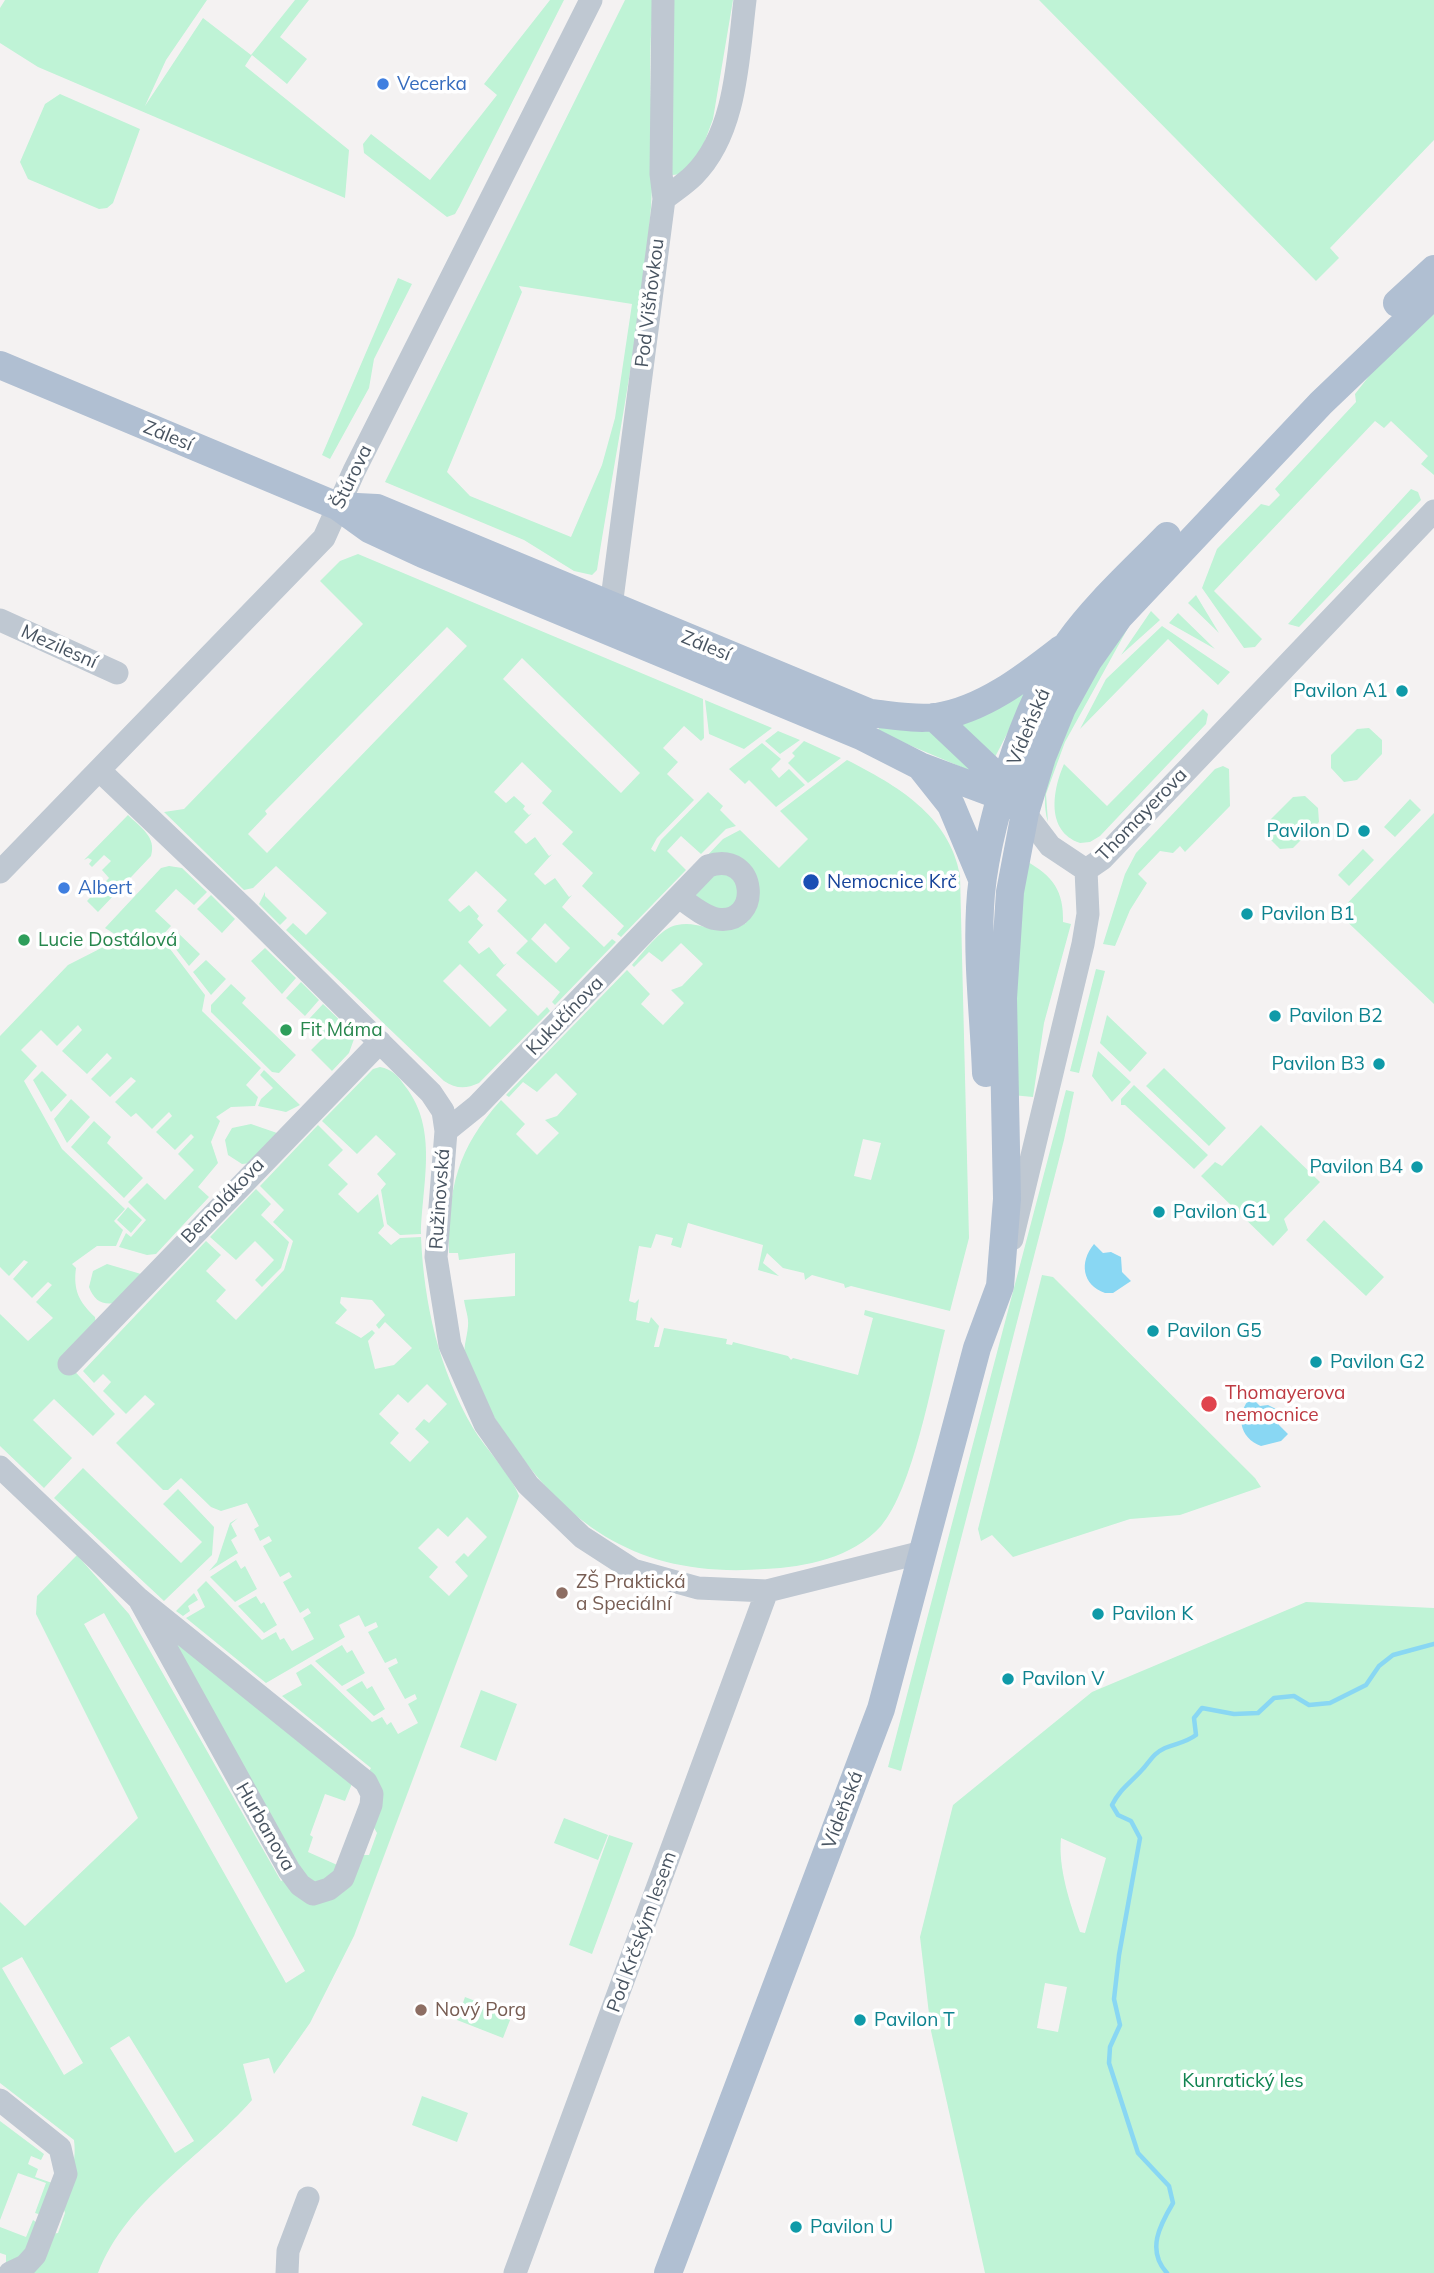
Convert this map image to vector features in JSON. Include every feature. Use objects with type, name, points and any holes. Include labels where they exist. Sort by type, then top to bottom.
[{"type":"main road","name":"Vídeňská","points":[[668,2273],[881,1709],[979,1342],[1000,1286],[1006,1199],[1003,998],[1016,748],[1068,643],[1353,343],[1434,269]]},
{"type":"main road","name":"Vídeňská","points":[[979,1342],[988,1207],[979,910],[990,838],[1014,805],[1088,661],[1119,617],[1321,403],[1434,295]]},
{"type":"main road","name":"Zálesí","points":[[0,365],[337,506],[372,530],[423,554],[610,618],[870,713],[934,717],[952,713],[1014,685],[1068,643]]},
{"type":"main road","name":"Zálesí","points":[[610,618],[920,766],[1014,805]]},
{"type":"main road","points":[[934,717],[989,769],[1014,805]]},
{"type":"main road","points":[[920,766],[951,805],[982,879]]},
{"type":"street","name":"Štúrova","points":[[0,873],[305,561],[324,538],[337,506],[591,0]]},
{"type":"street","name":"Pod Višňovkou","points":[[610,618],[664,199],[661,174],[663,0]]},
{"type":"street","points":[[664,199],[696,174],[720,137],[736,74],[745,0]]},
{"type":"street","name":"Thomayerova","points":[[1000,1286],[1042,1125],[1046,1092],[1083,944],[1088,914],[1086,870],[1102,859],[1434,511]]},
{"type":"street","name":"Mezilesní","points":[[0,620],[117,673]]},
{"type":"street","name":"Ružinovská","points":[[99,770],[380,1042],[431,1093],[443,1111],[446,1131],[436,1257],[450,1345],[485,1424],[528,1486],[582,1537],[633,1570],[698,1588],[767,1591],[923,1552]]},
{"type":"street","points":[[1014,805],[1050,846],[1086,870]]},
{"type":"street","name":"Kukučínova","points":[[446,1131],[477,1106],[679,897]]},
{"type":"street","name":"Bernolákova","points":[[69,1363],[309,1112],[380,1042]]},
{"type":"street","name":"Hurbanova","points":[[0,1467],[138,1599],[366,1782],[372,1794],[371,1804],[343,1878],[329,1889],[313,1894],[300,1885],[289,1870],[138,1599]]},
{"type":"street","name":"Pod Krčským lesem","points":[[515,2273],[767,1591]]},
{"type":"street","points":[[0,2100],[60,2148],[66,2174],[35,2255],[25,2266],[10,2273]]},
{"type":"street","points":[[287,2273],[288,2251],[308,2198]]},
{"type":"green space","points":[[5,0],[207,0],[166,60],[145,106],[203,18],[251,55],[295,0],[309,0],[280,37],[307,59],[287,84],[252,55],[245,66],[349,150],[345,198],[38,67],[0,43],[0,8]]},
{"type":"green space","points":[[550,0],[564,0],[455,214],[447,217],[364,153],[363,144],[371,134],[430,180],[497,95],[484,84]]},
{"type":"green space","points":[[625,0],[654,0],[650,52],[652,181],[647,252],[635,343],[597,570],[592,575],[574,571],[524,540],[385,482]],"holes":[[[519,286],[632,304],[615,418],[602,465],[571,537],[470,496],[447,472],[522,292]]]},
{"type":"green space","points":[[674,0],[733,0],[713,119],[703,146],[683,174],[672,175],[670,86]]},
{"type":"green space","points":[[1039,0],[1434,0],[1434,140],[1330,248],[1339,258],[1316,281]]},
{"type":"green space","points":[[60,94],[140,129],[113,203],[107,208],[99,209],[28,179],[20,162],[45,104]]},
{"type":"green space","points":[[398,278],[412,284],[374,359],[369,388],[330,459],[322,455]]},
{"type":"green space","points":[[1434,314],[1434,475],[1421,464],[1428,456],[1391,421],[1384,428],[1375,421],[1214,591],[1262,639],[1255,647],[1244,648],[1202,588],[1217,549],[1261,504],[1269,506],[1280,495],[1275,489],[1356,402],[1355,394],[1373,371]]},
{"type":"green space","points":[[1411,489],[1418,492],[1421,500],[1299,627],[1288,624]]},
{"type":"green space","points":[[358,554],[703,699],[704,738],[701,741],[684,726],[663,748],[678,762],[667,774],[694,800],[657,838],[651,849],[655,852],[661,840],[708,792],[723,806],[720,810],[736,826],[726,829],[701,854],[681,836],[667,851],[686,870],[621,937],[617,934],[624,926],[582,886],[593,873],[562,844],[573,832],[542,803],[552,791],[522,762],[494,792],[506,803],[514,796],[525,806],[523,809],[529,815],[532,813],[514,832],[526,844],[535,837],[549,856],[552,854],[534,874],[545,885],[555,878],[569,897],[572,895],[562,907],[604,947],[612,939],[616,942],[555,1005],[552,1002],[560,992],[516,953],[528,941],[497,911],[507,900],[476,871],[448,900],[460,912],[469,905],[483,925],[486,922],[468,942],[479,954],[489,947],[504,965],[507,963],[496,975],[538,1016],[547,1007],[550,1011],[479,1083],[470,1086],[457,1087],[444,1081],[286,930],[293,923],[306,935],[327,913],[276,866],[253,888],[244,890],[164,812],[184,809],[363,624],[320,581],[340,561]],"holes":[[[447,627],[467,646],[267,853],[248,834],[267,814],[265,811]],[[522,658],[640,773],[621,793],[503,679]],[[545,923],[570,948],[556,963],[531,939]],[[460,964],[507,1010],[490,1027],[443,981]]]},
{"type":"green space","points":[[1196,595],[1219,633],[1188,603]]},
{"type":"green space","points":[[1151,611],[1160,620],[1121,655]]},
{"type":"green space","points":[[1178,613],[1215,649],[1169,623]]},
{"type":"green space","points":[[1129,626],[1065,742],[1046,794],[1048,822],[1045,798],[1057,746],[1084,693]]},
{"type":"green space","points":[[1162,626],[1230,672],[1218,685],[1168,639],[1080,729],[1106,679]]},
{"type":"green space","points":[[1034,682],[995,757],[955,723]]},
{"type":"green space","points":[[705,700],[772,728],[744,749],[709,734]]},
{"type":"green space","points":[[1203,709],[1208,714],[1206,724],[1100,836],[1090,842],[1080,843],[1061,829],[1055,797],[1064,764],[1107,806]]},
{"type":"green space","points":[[880,723],[932,726],[990,779],[878,732]]},
{"type":"green space","points":[[1369,728],[1382,740],[1382,754],[1357,780],[1344,782],[1331,768],[1331,755],[1357,729]]},
{"type":"green space","points":[[778,731],[800,740],[780,754],[765,741]]},
{"type":"green space","points":[[804,741],[841,758],[808,783],[788,763],[795,756],[792,753]]},
{"type":"green space","points":[[762,743],[781,759],[771,769],[779,778],[789,769],[805,785],[776,807],[749,780],[745,784],[729,769]]},
{"type":"green space","points":[[847,760],[884,780],[918,804],[945,835],[954,854],[960,875],[969,1238],[950,1311],[851,1286],[845,1288],[844,1284],[812,1275],[805,1280],[804,1273],[783,1268],[767,1253],[763,1263],[779,1276],[758,1270],[763,1245],[688,1223],[681,1248],[671,1245],[673,1238],[656,1234],[651,1248],[639,1246],[629,1301],[635,1303],[639,1299],[636,1320],[649,1323],[651,1317],[659,1326],[654,1347],[659,1347],[664,1328],[727,1339],[726,1344],[732,1345],[733,1342],[788,1356],[791,1360],[793,1358],[858,1375],[873,1318],[864,1315],[865,1310],[945,1330],[912,1461],[903,1487],[881,1526],[856,1546],[828,1559],[781,1568],[723,1570],[684,1566],[648,1556],[616,1542],[586,1523],[558,1499],[532,1470],[478,1391],[464,1352],[468,1323],[464,1300],[515,1296],[515,1253],[459,1260],[458,1253],[449,1253],[449,1230],[453,1189],[458,1170],[474,1135],[501,1100],[525,1124],[516,1134],[537,1155],[559,1133],[545,1120],[557,1116],[577,1094],[556,1073],[537,1092],[523,1082],[509,1097],[506,1095],[627,970],[650,994],[641,1004],[663,1025],[684,1003],[671,990],[682,986],[703,964],[681,943],[662,962],[649,952],[634,967],[632,965],[652,942],[671,927],[686,924],[726,930],[746,923],[745,914],[755,888],[703,860],[723,839],[740,830],[779,868],[808,839],[780,811]],"holes":[[[863,1139],[881,1143],[871,1180],[854,1176]]]},
{"type":"green space","points":[[1223,766],[1229,769],[1230,806],[1185,852],[1180,846],[1173,853],[1160,851],[1138,874],[1147,883],[1130,910],[1115,946],[1103,944],[1125,874],[1136,853],[1215,769]]},
{"type":"green space","points":[[1305,796],[1318,808],[1319,822],[1293,848],[1280,849],[1267,836],[1267,823],[1293,797]]},
{"type":"green space","points":[[1410,799],[1421,810],[1395,837],[1384,827]]},
{"type":"green space","points":[[1434,813],[1434,1004],[1338,913]]},
{"type":"green space","points":[[128,815],[150,838],[151,856],[98,912],[87,901],[109,878],[102,870],[111,861],[104,855],[92,867],[89,864],[92,860],[84,860]]},
{"type":"green space","points":[[1363,849],[1374,860],[1349,886],[1338,875]]},
{"type":"green space","points":[[1026,861],[1043,872],[1055,886],[1063,911],[1063,922],[1071,924],[1044,1023],[1033,1097],[1012,1095],[1013,984]]},
{"type":"green space","points":[[161,868],[182,868],[207,892],[194,905],[176,889],[155,911],[171,926],[161,937],[205,995],[202,1011],[261,1068],[246,1085],[258,1097],[255,1106],[231,1107],[216,1117],[220,1121],[211,1142],[218,1163],[198,1187],[209,1197],[156,1254],[147,1255],[119,1247],[126,1233],[131,1237],[146,1220],[128,1202],[147,1183],[165,1200],[194,1170],[178,1154],[194,1137],[191,1134],[175,1150],[156,1132],[172,1116],[169,1112],[152,1129],[136,1113],[131,1117],[115,1102],[136,1081],[131,1077],[110,1097],[91,1079],[112,1058],[107,1053],[87,1074],[62,1051],[82,1030],[78,1025],[57,1046],[41,1030],[21,1050],[37,1066],[24,1081],[62,1149],[125,1209],[114,1221],[123,1230],[116,1246],[97,1246],[72,1264],[76,1268],[75,1283],[78,1295],[95,1317],[96,1324],[64,1360],[115,1414],[93,1436],[54,1399],[33,1420],[72,1458],[44,1488],[0,1446],[0,1314],[28,1341],[53,1318],[36,1302],[52,1285],[48,1282],[32,1298],[13,1279],[28,1262],[24,1260],[9,1276],[0,1267],[0,1036],[68,965],[121,938],[105,928]]},
{"type":"green space","points":[[717,870],[737,878],[737,903],[725,911],[689,903]]},
{"type":"green space","points":[[265,892],[265,896],[287,918],[280,925],[259,904]]},
{"type":"green space","points":[[211,895],[235,919],[222,933],[197,909]]},
{"type":"green space","points":[[176,931],[200,954],[189,966],[168,939]]},
{"type":"green space","points":[[265,948],[296,978],[282,994],[251,961]]},
{"type":"green space","points":[[206,960],[226,979],[211,995],[193,972]]},
{"type":"green space","points":[[1096,969],[1105,971],[1079,1073],[1070,1071]]},
{"type":"green space","points":[[301,982],[319,1000],[305,1016],[286,998]]},
{"type":"green space","points":[[231,984],[246,998],[242,1003],[296,1055],[279,1073],[272,1072],[211,1012],[211,1005]]},
{"type":"green space","points":[[323,1004],[351,1031],[354,1039],[349,1053],[332,1071],[311,1050],[325,1036],[309,1019]]},
{"type":"green space","points":[[1107,1015],[1147,1053],[1130,1072],[1100,1043]]},
{"type":"green space","points":[[1098,1051],[1131,1082],[1112,1102],[1092,1076]]},
{"type":"green space","points":[[380,1067],[391,1071],[400,1079],[422,1120],[426,1157],[421,1234],[400,1235],[387,1224],[381,1190],[386,1184],[377,1174],[396,1154],[376,1135],[357,1154],[322,1121],[373,1069]]},
{"type":"green space","points":[[1164,1068],[1226,1128],[1209,1146],[1146,1086]]},
{"type":"green space","points":[[264,1070],[300,1105],[286,1112],[258,1106],[261,1099],[273,1088],[260,1075]]},
{"type":"green space","points":[[42,1071],[67,1095],[51,1112],[33,1080]]},
{"type":"green space","points":[[1134,1085],[1208,1155],[1194,1169],[1125,1105],[1121,1105],[1121,1099]]},
{"type":"green space","points":[[1066,1090],[1074,1092],[1064,1140],[901,1771],[888,1767]]},
{"type":"green space","points":[[71,1099],[90,1117],[67,1143],[54,1119]]},
{"type":"green space","points":[[94,1121],[111,1137],[107,1143],[143,1178],[124,1198],[71,1147]]},
{"type":"green space","points":[[251,1124],[277,1133],[251,1163],[242,1164],[228,1155],[225,1140],[232,1128]]},
{"type":"green space","points":[[318,1125],[343,1150],[328,1165],[348,1184],[338,1194],[358,1213],[378,1194],[384,1226],[378,1233],[391,1245],[400,1238],[421,1237],[430,1312],[442,1360],[473,1428],[511,1480],[519,1496],[354,1936],[310,2023],[274,2074],[269,2058],[243,2064],[252,2100],[146,2201],[111,2247],[98,2273],[26,2273],[52,2234],[58,2233],[65,2213],[62,2204],[72,2173],[75,2149],[74,2140],[0,2083],[0,1902],[25,1926],[138,1818],[36,1614],[37,1596],[77,1555],[129,1614],[281,1881],[285,1879],[311,1898],[364,1855],[369,1855],[377,1833],[373,1826],[368,1773],[371,1768],[282,1696],[302,1685],[296,1673],[311,1664],[372,1722],[382,1717],[387,1725],[391,1722],[398,1734],[418,1723],[408,1704],[417,1699],[415,1694],[405,1699],[388,1668],[398,1663],[396,1658],[385,1663],[368,1632],[378,1627],[376,1622],[365,1627],[359,1615],[339,1625],[345,1637],[266,1683],[186,1618],[205,1607],[197,1590],[206,1581],[262,1640],[276,1632],[280,1640],[284,1638],[292,1651],[314,1639],[303,1618],[311,1613],[308,1608],[300,1613],[283,1582],[292,1577],[289,1572],[280,1577],[263,1546],[272,1541],[269,1536],[260,1541],[254,1529],[259,1526],[247,1503],[221,1511],[211,1507],[181,1478],[168,1490],[163,1490],[116,1443],[155,1404],[145,1395],[126,1414],[103,1391],[111,1382],[103,1374],[94,1383],[83,1371],[206,1241],[221,1255],[206,1271],[226,1290],[216,1301],[236,1320],[284,1270],[293,1241],[273,1222],[284,1210],[260,1186]],"holes":[[[341,1297],[372,1300],[385,1315],[376,1325],[379,1329],[385,1322],[412,1348],[394,1365],[375,1369],[368,1341],[375,1333],[372,1330],[361,1338],[335,1323],[347,1310],[340,1303]],[[427,1384],[447,1404],[429,1423],[424,1419],[415,1429],[429,1442],[410,1462],[390,1443],[399,1433],[379,1414],[398,1394],[408,1403]],[[467,1517],[487,1537],[468,1557],[464,1553],[455,1562],[468,1576],[449,1596],[429,1577],[438,1567],[418,1548],[438,1528],[448,1537]],[[104,1613],[305,1971],[286,1983],[84,1624]],[[22,1957],[83,2063],[64,2075],[2,1968]],[[129,2036],[194,2141],[175,2153],[110,2048]]]},
{"type":"green space","points":[[1261,1125],[1320,1182],[1284,1219],[1288,1230],[1273,1246],[1201,1176],[1215,1162],[1222,1166]]},
{"type":"green space","points":[[256,1189],[271,1204],[261,1215],[289,1242],[281,1268],[262,1287],[255,1280],[274,1260],[255,1241],[236,1260],[210,1237]]},
{"type":"green space","points":[[128,1207],[142,1220],[131,1233],[117,1220]]},
{"type":"green space","points":[[1324,1220],[1384,1277],[1366,1296],[1306,1240]]},
{"type":"green space","points":[[107,1264],[141,1274],[115,1303],[99,1301],[89,1287],[93,1271]]},
{"type":"green space","points":[[1042,1275],[1053,1277],[1261,1487],[1180,1515],[1130,1519],[1013,1557],[992,1535],[981,1541],[978,1529]]},
{"type":"green space","points":[[83,1468],[181,1563],[202,1542],[163,1504],[178,1489],[214,1527],[212,1555],[164,1601],[54,1498]]},
{"type":"green space","points":[[238,1518],[231,1524],[237,1536],[231,1540],[238,1553],[209,1571],[217,1562],[230,1523]]},
{"type":"green space","points":[[236,1560],[241,1569],[245,1566],[257,1589],[235,1602],[210,1577]]},
{"type":"green space","points":[[194,1593],[198,1600],[188,1606],[190,1611],[183,1616],[176,1611]]},
{"type":"green space","points":[[256,1596],[261,1604],[264,1602],[277,1625],[264,1633],[238,1606]]},
{"type":"green space","name":"Kunratický les","points":[[1306,1602],[1434,1608],[1434,2273],[985,2273],[931,2031],[920,1937],[953,1805],[1092,1692]],"holes":[[[1061,1838],[1106,1858],[1085,1933],[1080,1932],[1072,1909],[1061,1861]],[[1045,1983],[1067,1987],[1058,2032],[1037,2028]]]},
{"type":"green space","points":[[166,1632],[353,1781],[345,1801],[325,1794],[310,1835],[313,1837],[308,1852],[344,1868],[331,1883],[304,1881]]},
{"type":"green space","points":[[342,1645],[347,1653],[352,1650],[365,1673],[342,1686],[315,1661]]},
{"type":"green space","points":[[362,1681],[367,1689],[372,1686],[385,1709],[374,1716],[346,1690]]},
{"type":"green space","points":[[481,1690],[517,1704],[496,1761],[460,1747]]},
{"type":"green space","points":[[564,1818],[608,1835],[598,1860],[554,1843]]},
{"type":"green space","points":[[609,1835],[633,1843],[592,1954],[569,1945]]},
{"type":"green space","points":[[465,1997],[512,2015],[503,2038],[457,2020]]},
{"type":"green space","points":[[422,2096],[468,2113],[457,2142],[412,2125]]},
{"type":"green space","points":[[0,2121],[44,2154],[41,2160],[31,2156],[28,2164],[38,2169],[35,2177],[55,2184],[45,2216],[35,2213],[46,2183],[18,2173],[0,2220]]},
{"type":"green space","points":[[33,2220],[40,2225],[30,2252],[6,2266],[6,2255],[0,2253],[0,2227],[26,2237]]},
{"type":"water","points":[[1094,1244],[1103,1253],[1111,1252],[1121,1257],[1122,1272],[1131,1281],[1113,1293],[1097,1289],[1087,1279],[1086,1258]]},
{"type":"water","points":[[1251,1397],[1260,1406],[1268,1405],[1278,1410],[1279,1425],[1288,1434],[1281,1441],[1261,1446],[1248,1437],[1241,1418]]},
{"type":"waterway","points":[[1167,2273],[1157,2255],[1156,2247],[1160,2229],[1173,2203],[1169,2186],[1138,2153],[1109,2063],[1110,2047],[1120,2025],[1114,1999],[1140,1838],[1131,1821],[1118,1815],[1112,1805],[1157,1753],[1196,1735],[1194,1718],[1202,1708],[1234,1714],[1258,1713],[1274,1698],[1294,1696],[1309,1705],[1330,1703],[1366,1685],[1379,1666],[1393,1655],[1434,1644]]},
{"type":"place","name":"Vecerka","points":[[383,84]]},
{"type":"place","name":"Pavilon A1","points":[[1402,691]]},
{"type":"place","name":"Pavilon D","points":[[1364,831]]},
{"type":"place","name":"Nemocnice Krč","points":[[811,882]]},
{"type":"place","name":"Albert","points":[[64,888]]},
{"type":"place","name":"Pavilon B1","points":[[1247,914]]},
{"type":"place","name":"Lucie Dostálová","points":[[24,940]]},
{"type":"place","name":"Pavilon B2","points":[[1275,1016]]},
{"type":"place","name":"Fit Máma","points":[[286,1030]]},
{"type":"place","name":"Pavilon B3","points":[[1379,1064]]},
{"type":"place","name":"Pavilon B4","points":[[1417,1167]]},
{"type":"place","name":"Pavilon G1","points":[[1159,1212]]},
{"type":"place","name":"Pavilon G5","points":[[1153,1331]]},
{"type":"place","name":"Pavilon G2","points":[[1316,1362]]},
{"type":"place","name":"Thomayerova nemocnice","points":[[1209,1404]]},
{"type":"place","name":"ZŠ Praktická a Speciální","points":[[562,1593]]},
{"type":"place","name":"Pavilon K","points":[[1098,1614]]},
{"type":"place","name":"Pavilon V","points":[[1008,1679]]},
{"type":"place","name":"Nový Porg","points":[[421,2010]]},
{"type":"place","name":"Pavilon T","points":[[860,2020]]},
{"type":"place","name":"Pavilon U","points":[[796,2227]]}]
